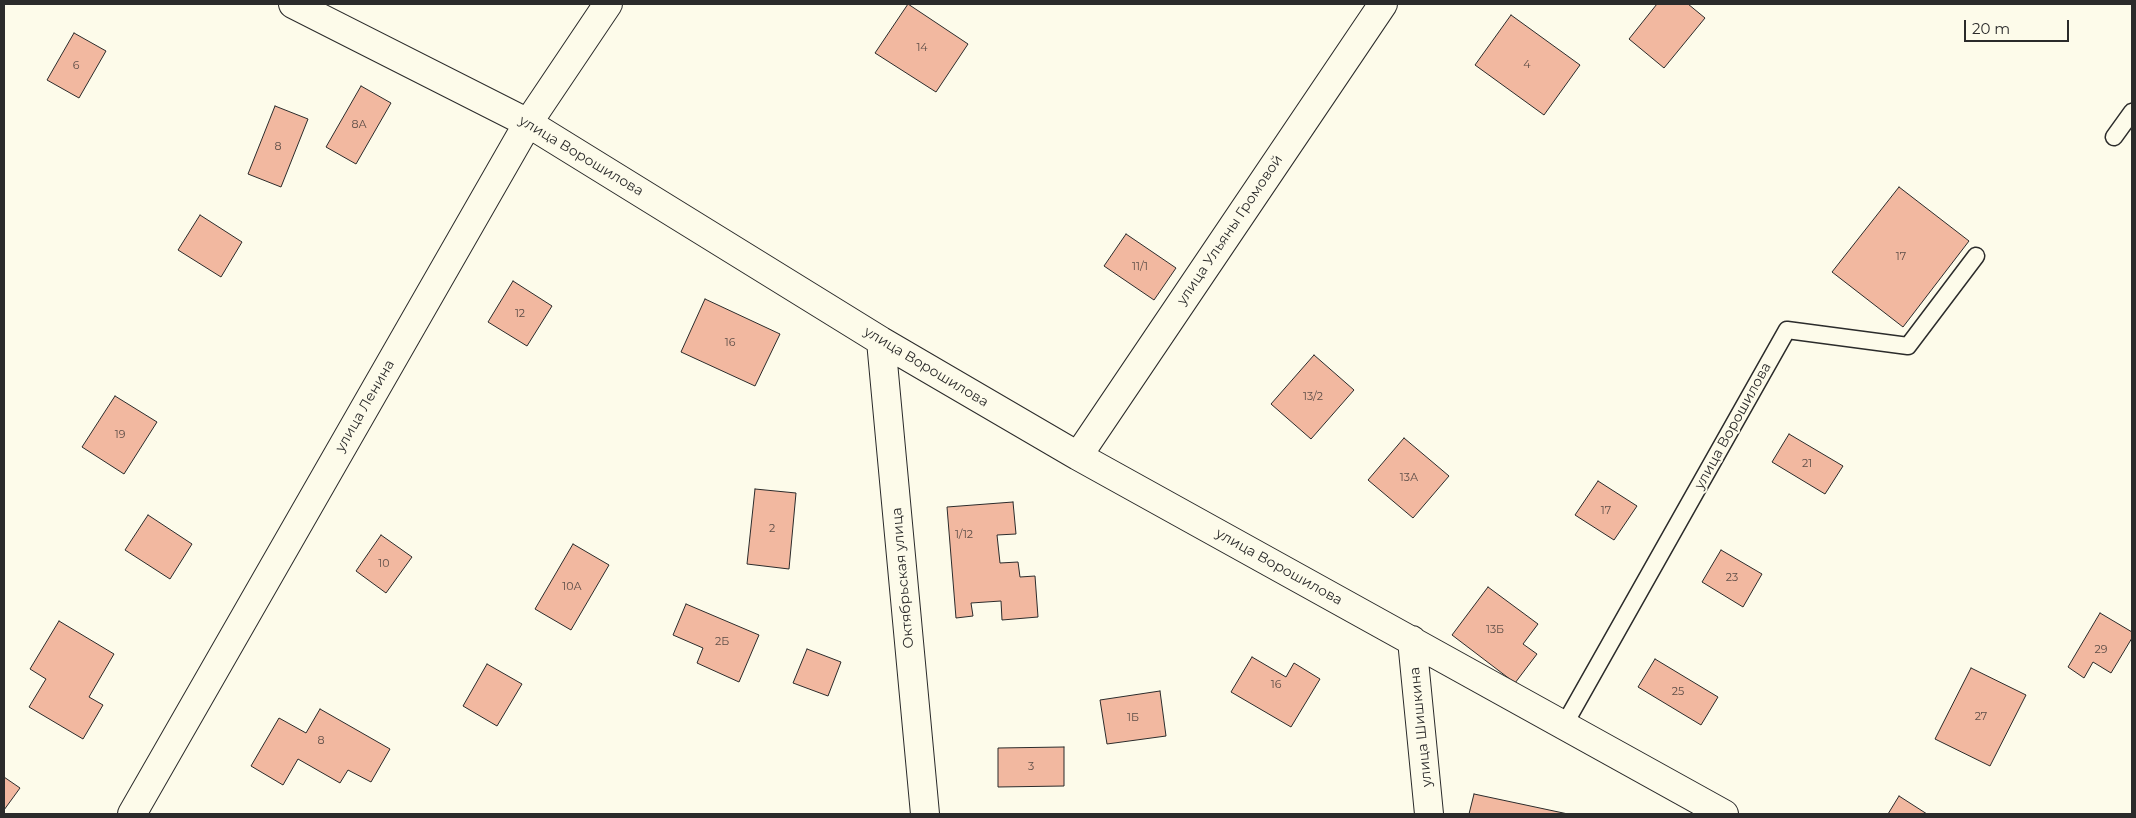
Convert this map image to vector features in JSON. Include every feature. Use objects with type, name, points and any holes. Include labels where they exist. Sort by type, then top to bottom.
[{"type":"street","name":"улица Ворошилова","points":[[293,4],[528,123],[881,341],[1078,456],[1412,640],[1563,727],[1724,814]]},
{"type":"street","name":"улица Ленина","points":[[132,814],[528,123],[608,4]]},
{"type":"street","name":"улица Ульяны Громовой","points":[[1078,456],[1383,4]]},
{"type":"street","name":"Октябрьская улица","points":[[881,341],[925,814]]},
{"type":"street","name":"улица Шишкина","points":[[1412,640],[1429,814]]},
{"type":"lane","points":[[2114,137],[2132,112]]},
{"type":"lane","name":"улица Ворошилова","points":[[1563,727],[1787,330],[1908,346],[1976,256]]},
{"type":"building","points":[[908,4],[968,44],[936,92],[875,53]]},
{"type":"building","points":[[1657,4],[1688,4],[1705,18],[1664,68],[1629,39]]},
{"type":"building","points":[[1511,15],[1580,65],[1544,115],[1475,65]]},
{"type":"building","points":[[74,33],[106,51],[79,98],[47,80]]},
{"type":"building","points":[[361,86],[391,103],[356,164],[326,147]]},
{"type":"building","points":[[275,106],[308,119],[281,187],[248,174]]},
{"type":"building","points":[[1899,187],[1969,241],[1903,327],[1832,272]]},
{"type":"building","points":[[200,215],[242,242],[221,277],[178,250]]},
{"type":"building","points":[[1126,234],[1176,268],[1154,300],[1104,266]]},
{"type":"building","points":[[513,281],[552,306],[527,346],[488,322]]},
{"type":"building","points":[[705,299],[780,334],[755,386],[681,352]]},
{"type":"building","points":[[1314,355],[1354,390],[1311,439],[1271,404]]},
{"type":"building","points":[[115,396],[157,422],[124,474],[82,447]]},
{"type":"building","points":[[1789,434],[1843,466],[1825,494],[1772,462]]},
{"type":"building","points":[[1404,438],[1449,476],[1413,518],[1368,480]]},
{"type":"building","points":[[1598,481],[1637,506],[1614,540],[1575,515]]},
{"type":"building","points":[[755,489],[796,493],[789,569],[747,564]]},
{"type":"building","points":[[1013,502],[1016,534],[997,535],[1000,563],[1018,562],[1020,577],[1035,576],[1038,617],[1002,620],[1001,601],[971,603],[973,616],[956,618],[947,507]]},
{"type":"building","points":[[148,515],[192,544],[170,579],[125,550]]},
{"type":"building","points":[[381,535],[412,557],[386,593],[356,571]]},
{"type":"building","points":[[573,544],[609,565],[571,630],[535,609]]},
{"type":"building","points":[[1721,550],[1762,574],[1743,607],[1702,582]]},
{"type":"building","points":[[1488,587],[1538,624],[1523,644],[1537,654],[1515,683],[1452,635]]},
{"type":"building","points":[[686,604],[759,635],[739,682],[697,663],[703,648],[673,635]]},
{"type":"building","points":[[2100,613],[2132,632],[2132,638],[2111,673],[2093,662],[2084,678],[2068,667]]},
{"type":"building","points":[[59,621],[114,654],[89,697],[103,705],[83,739],[29,707],[46,679],[30,669]]},
{"type":"building","points":[[807,649],[841,662],[828,696],[793,683]]},
{"type":"building","points":[[1252,657],[1286,677],[1294,663],[1320,679],[1291,727],[1231,692]]},
{"type":"building","points":[[1655,659],[1718,697],[1701,725],[1638,687]]},
{"type":"building","points":[[487,664],[522,684],[497,726],[463,706]]},
{"type":"building","points":[[1971,668],[2026,695],[1990,766],[1935,739]]},
{"type":"building","points":[[1160,691],[1166,736],[1107,744],[1100,700]]},
{"type":"building","points":[[320,709],[390,749],[371,782],[348,770],[340,783],[298,759],[283,785],[251,766],[279,718],[306,733]]},
{"type":"building","points":[[1064,747],[1064,786],[998,787],[998,748]]},
{"type":"building","points":[[4,777],[20,788],[4,810]]},
{"type":"building","points":[[1474,794],[1568,814],[1469,814]]},
{"type":"building","points":[[1899,796],[1927,814],[1888,814]]}]
